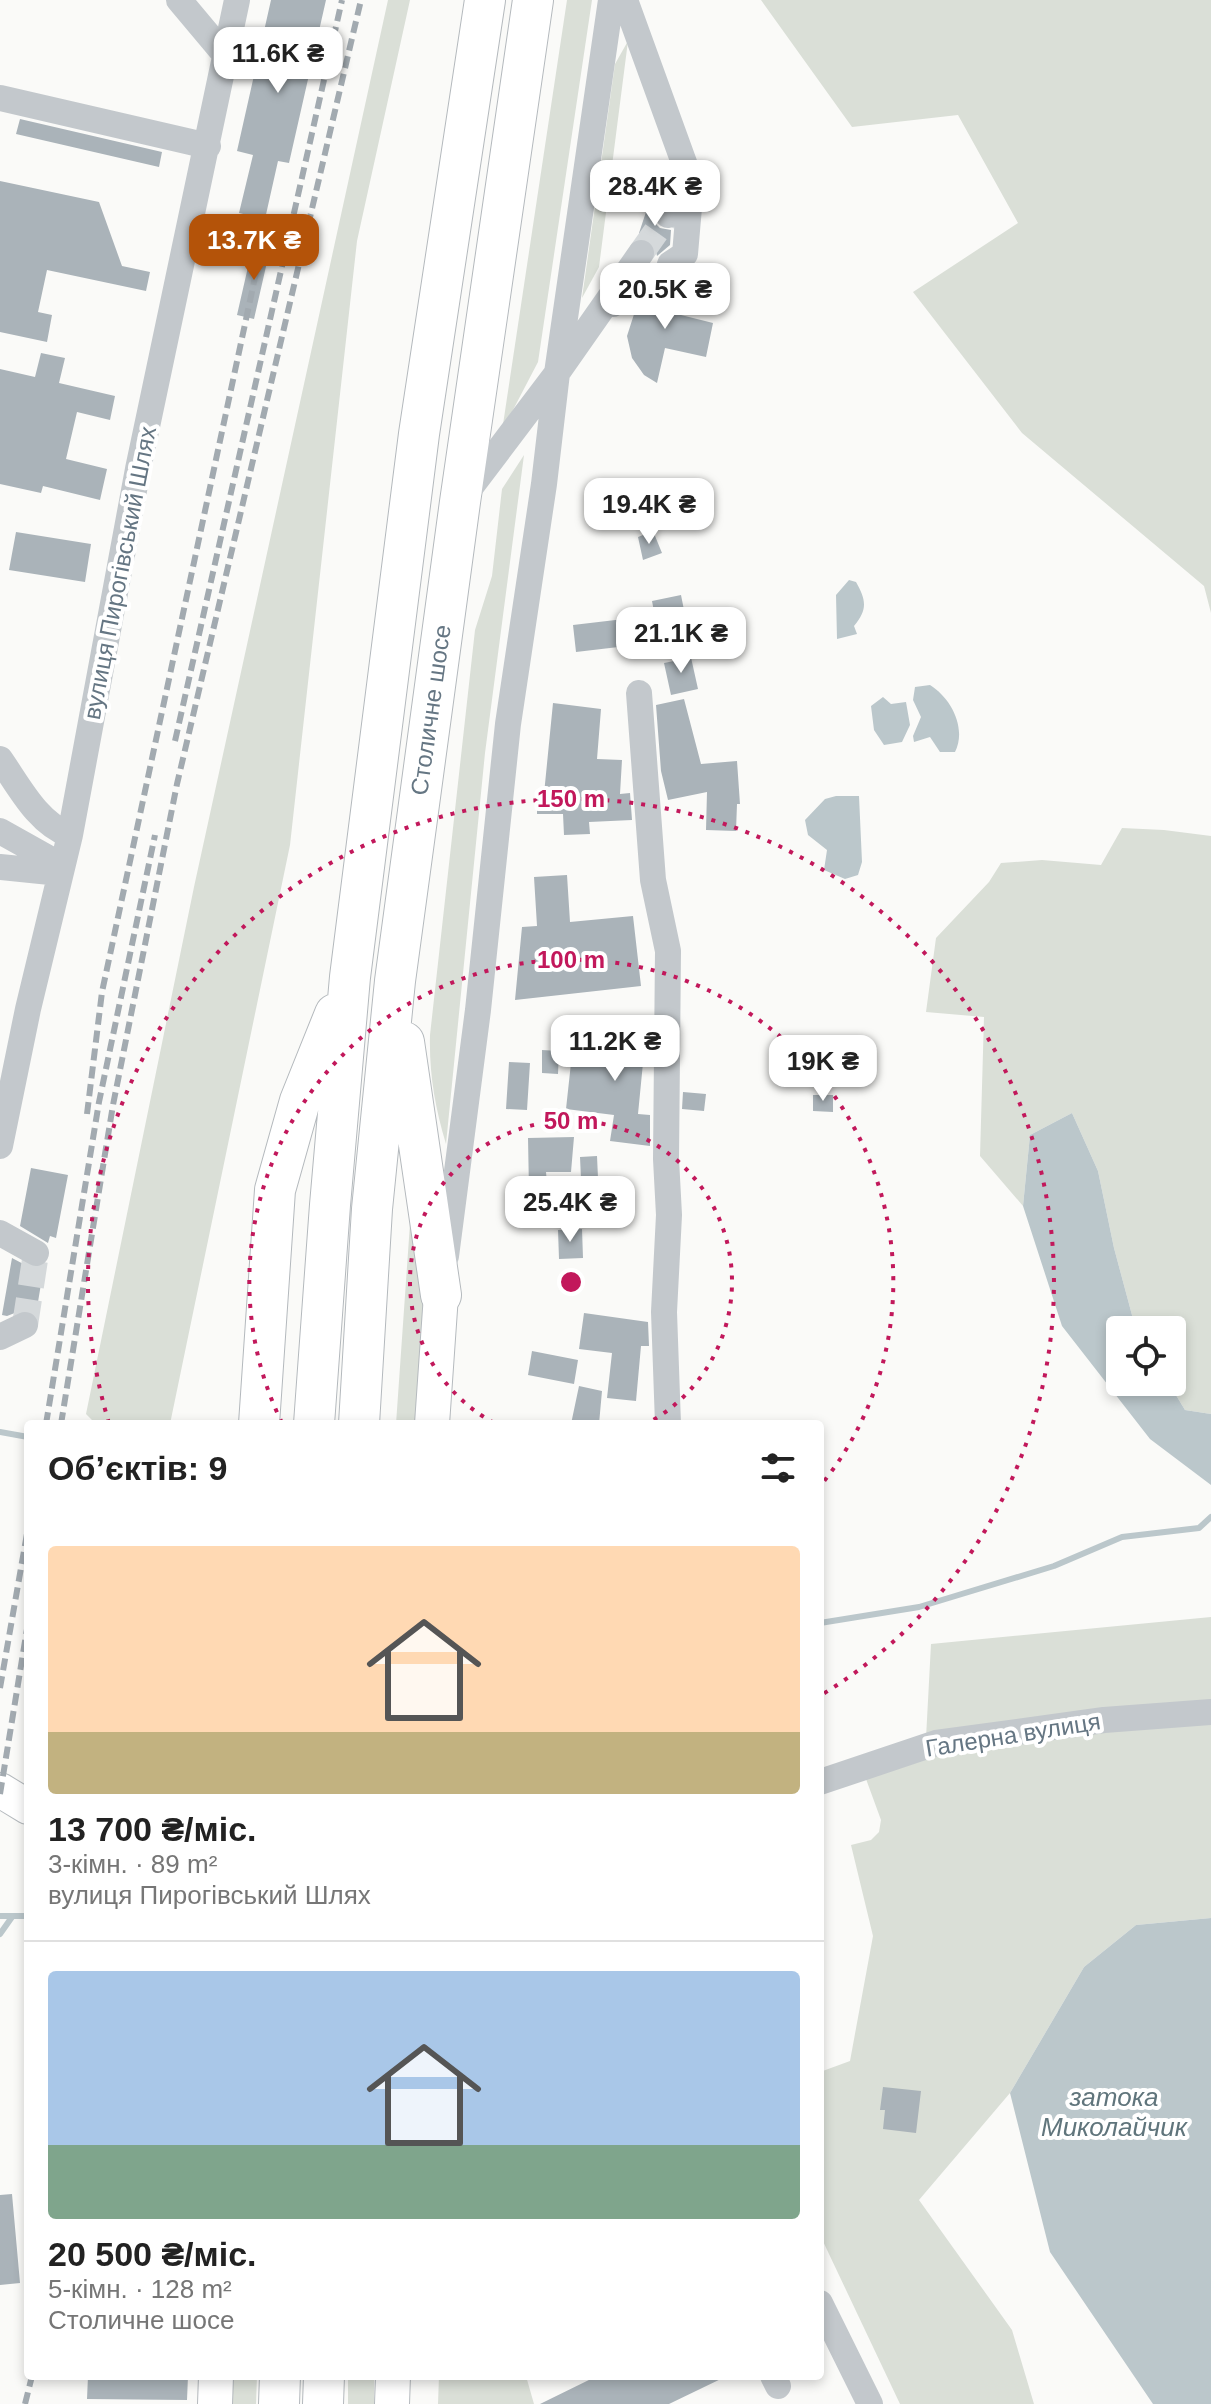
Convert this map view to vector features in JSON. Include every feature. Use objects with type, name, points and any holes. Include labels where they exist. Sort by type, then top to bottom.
[{"type":"highway","name":"Столичне шосе","points":[[314,1420],[350,977],[419,434],[485,0]]},
{"type":"highway","name":"Столичне шосе","points":[[359,1420],[372,1209],[395,981],[533,0]]},
{"type":"highway","points":[[259,1420],[275,1190],[300,1101],[350,977]]},
{"type":"highway","points":[[395,981],[441,1295]]},
{"type":"highway","points":[[279,2404],[280,2380]]},
{"type":"highway","points":[[323,2404],[324,2380]]},
{"type":"main road","points":[[432,1420],[441,1295]]},
{"type":"main road","points":[[0,1790],[24,1805]]},
{"type":"main road","points":[[215,2404],[216,2380]]},
{"type":"main road","points":[[392,2404],[393,2380]]},
{"type":"street","points":[[179,0],[226,56]]},
{"type":"street","name":"вулиця Пирогівський Шлях","points":[[0,1146],[70,835],[138,469],[237,0]]},
{"type":"street","points":[[441,1295],[478,1010],[508,724],[611,0]]},
{"type":"street","points":[[597,315],[685,254],[691,182],[625,0]]},
{"type":"street","points":[[0,98],[208,146]]},
{"type":"street","points":[[668,215],[691,182]]},
{"type":"street","points":[[460,502],[557,373],[641,253]]},
{"type":"street","points":[[639,693],[653,880],[668,951],[666,1159],[669,1215],[664,1312],[668,1420]]},
{"type":"street","points":[[0,759],[31,805],[56,830],[70,835]]},
{"type":"street","points":[[0,831],[50,859],[60,873]]},
{"type":"street","points":[[0,867],[60,873]]},
{"type":"street","points":[[0,1233],[36,1253]]},
{"type":"street","points":[[0,1337],[25,1325]]},
{"type":"street","name":"Галерна вулиця","points":[[824,1781],[936,1743],[1104,1720],[1211,1712]]},
{"type":"street","points":[[824,2311],[870,2404]]},
{"type":"shaded area","points":[[388,0],[410,0],[357,241],[290,845],[171,1420],[92,1420],[86,1414],[194,887]]},
{"type":"shaded area","points":[[567,0],[592,0],[538,362],[502,431]]},
{"type":"shaded area","points":[[761,0],[1211,0],[1211,613],[1204,586],[1022,433],[913,292],[1018,223],[958,115],[852,127]]},
{"type":"shaded area","points":[[628,41],[599,267],[582,298],[615,64]]},
{"type":"shaded area","points":[[524,455],[485,753],[446,1144],[434,1090],[430,1035],[475,630],[492,576],[502,489]]},
{"type":"shaded area","points":[[1122,828],[1211,836],[1211,1414],[1185,1410],[1176,1396],[1186,1396],[1186,1316],[1132,1316],[1098,1171],[1072,1113],[1030,1135],[1023,1206],[980,1156],[984,1017],[926,1012],[936,938],[989,882],[1001,863],[1042,860],[1101,865]]},
{"type":"shaded area","points":[[413,1181],[426,1271],[417,1420],[396,1420]]},
{"type":"shaded area","points":[[1211,1617],[1211,1918],[1136,1925],[1084,1967],[1010,2093],[919,2200],[1012,2330],[1034,2404],[900,2404],[824,2243],[824,2071],[850,2061],[873,1936],[851,1845],[871,1840],[879,1832],[881,1820],[866,1779],[925,1757],[931,1644]]},
{"type":"shaded area","points":[[231,2380],[257,2380],[256,2404],[230,2404]]},
{"type":"shaded area","points":[[348,2380],[374,2380],[374,2404],[348,2404]]},
{"type":"shaded area","points":[[439,2380],[527,2380],[534,2404],[438,2404]]},
{"type":"water","points":[[849,580],[856,582],[859,588],[863,599],[862,614],[854,626],[857,634],[837,639],[836,595]]},
{"type":"water","points":[[930,685],[955,714],[959,733],[955,752],[940,752],[930,737],[914,742],[913,736],[921,717],[913,700],[915,687]]},
{"type":"water","points":[[883,697],[891,704],[906,702],[910,725],[902,742],[884,745],[874,730],[871,706]]},
{"type":"water","points":[[859,796],[862,862],[858,875],[845,879],[824,870],[827,850],[808,835],[805,820],[825,799]]},
{"type":"water","points":[[1072,1113],[1098,1171],[1132,1316],[1106,1316],[1106,1382],[1062,1326],[1023,1206],[1030,1135]]},
{"type":"water","points":[[1117,1396],[1176,1396],[1185,1410],[1211,1414],[1211,1485],[1150,1439]]},
{"type":"water","name":"затока Миколайчик","points":[[1211,1918],[1211,2404],[1153,2404],[1050,2252],[1010,2093],[1084,1967],[1136,1925]]},
{"type":"building","points":[[271,0],[326,0],[289,163],[278,161],[265,219],[239,213],[253,155],[237,151]]},
{"type":"building","points":[[20,119],[162,152],[159,167],[16,134]]},
{"type":"building","points":[[0,181],[99,202],[122,266],[150,272],[146,291],[47,270],[38,312],[52,315],[47,342],[0,332]]},
{"type":"building","points":[[658,188],[662,196],[652,213],[653,221],[660,228],[671,230],[670,245],[657,256],[655,246],[640,237],[639,233]]},
{"type":"building","points":[[253,245],[270,249],[254,319],[237,315]]},
{"type":"building","points":[[680,277],[673,313],[713,323],[706,357],[665,348],[657,383],[644,375],[632,358],[627,336],[636,308],[658,293],[664,279]]},
{"type":"building","points":[[41,353],[65,358],[59,383],[115,396],[110,420],[77,412],[66,459],[107,469],[100,500],[43,486],[41,493],[0,484],[0,369],[35,377]]},
{"type":"building","points":[[653,531],[662,553],[643,560],[638,537]]},
{"type":"building","points":[[16,532],[91,544],[85,582],[9,570]]},
{"type":"building","points":[[681,595],[685,615],[668,619],[667,614],[655,617],[652,601]]},
{"type":"building","points":[[624,619],[627,646],[576,652],[573,625]]},
{"type":"building","points":[[690,653],[698,689],[671,695],[664,663],[674,661],[673,656]]},
{"type":"building","points":[[684,699],[701,764],[737,761],[740,804],[737,804],[736,831],[706,830],[707,792],[668,800],[661,771],[656,705]]},
{"type":"building","points":[[553,703],[601,709],[597,759],[622,760],[620,794],[630,793],[632,820],[589,822],[590,834],[564,835],[563,814],[537,814],[537,794],[544,794]]},
{"type":"building","points":[[567,875],[570,922],[633,916],[641,986],[515,1000],[522,927],[537,926],[534,877]]},
{"type":"building","points":[[630,1024],[651,1025],[651,1063],[643,1063],[638,1114],[650,1115],[650,1146],[610,1141],[614,1115],[566,1109],[571,1063],[597,1066],[598,1032],[629,1033]]},
{"type":"building","points":[[542,1050],[559,1051],[558,1074],[542,1073]]},
{"type":"building","points":[[509,1062],[530,1063],[527,1110],[506,1109]]},
{"type":"building","points":[[683,1092],[706,1094],[704,1111],[682,1109]]},
{"type":"building","points":[[813,1095],[833,1095],[833,1112],[813,1111]]},
{"type":"building","points":[[574,1137],[571,1172],[546,1172],[549,1206],[525,1208],[524,1192],[529,1191],[528,1138]]},
{"type":"building","points":[[597,1156],[598,1178],[581,1179],[580,1157]]},
{"type":"building","points":[[31,1168],[68,1175],[56,1238],[50,1236],[48,1243],[20,1226]]},
{"type":"building","points":[[582,1229],[583,1258],[559,1259],[558,1230]]},
{"type":"building","points":[[12,1258],[37,1269],[44,1266],[36,1314],[25,1309],[2,1315]]},
{"type":"building","points":[[584,1313],[648,1322],[649,1346],[641,1346],[636,1401],[607,1398],[612,1353],[579,1349]]},
{"type":"building","points":[[532,1351],[578,1360],[574,1384],[528,1375]]},
{"type":"building","points":[[579,1386],[602,1391],[599,1420],[572,1420]]},
{"type":"building","points":[[883,2087],[921,2091],[916,2133],[883,2129],[885,2110],[880,2110]]},
{"type":"building","points":[[12,2194],[20,2283],[0,2285],[0,2195]]},
{"type":"building","points":[[88,2380],[188,2380],[187,2400],[87,2399]]},
{"type":"building","points":[[589,2380],[719,2380],[669,2404],[540,2404]]},
{"type":"waterway","points":[[0,1432],[24,1436]]},
{"type":"waterway","points":[[824,1622],[919,1607],[1054,1566],[1122,1537],[1199,1528],[1211,1517]]},
{"type":"waterway","points":[[0,1916],[24,1916]]},
{"type":"waterway","points":[[0,1934],[12,1917]]},
{"type":"tunnel","points":[[641,253],[668,215]]},
{"type":"tunnel","points":[[25,1325],[36,1253]]},
{"type":"railway","points":[[175,741],[342,0]]},
{"type":"railway","points":[[62,1420],[113,1105],[177,784],[361,0]]},
{"type":"railway","points":[[87,1114],[102,992],[260,254]]},
{"type":"railway","points":[[47,1420],[99,1102],[155,835]]},
{"type":"railway","points":[[0,1688],[24,1551]]},
{"type":"railway","points":[[0,1794],[24,1647]]},
{"type":"railway","points":[[25,2404],[31,2380]]}]
